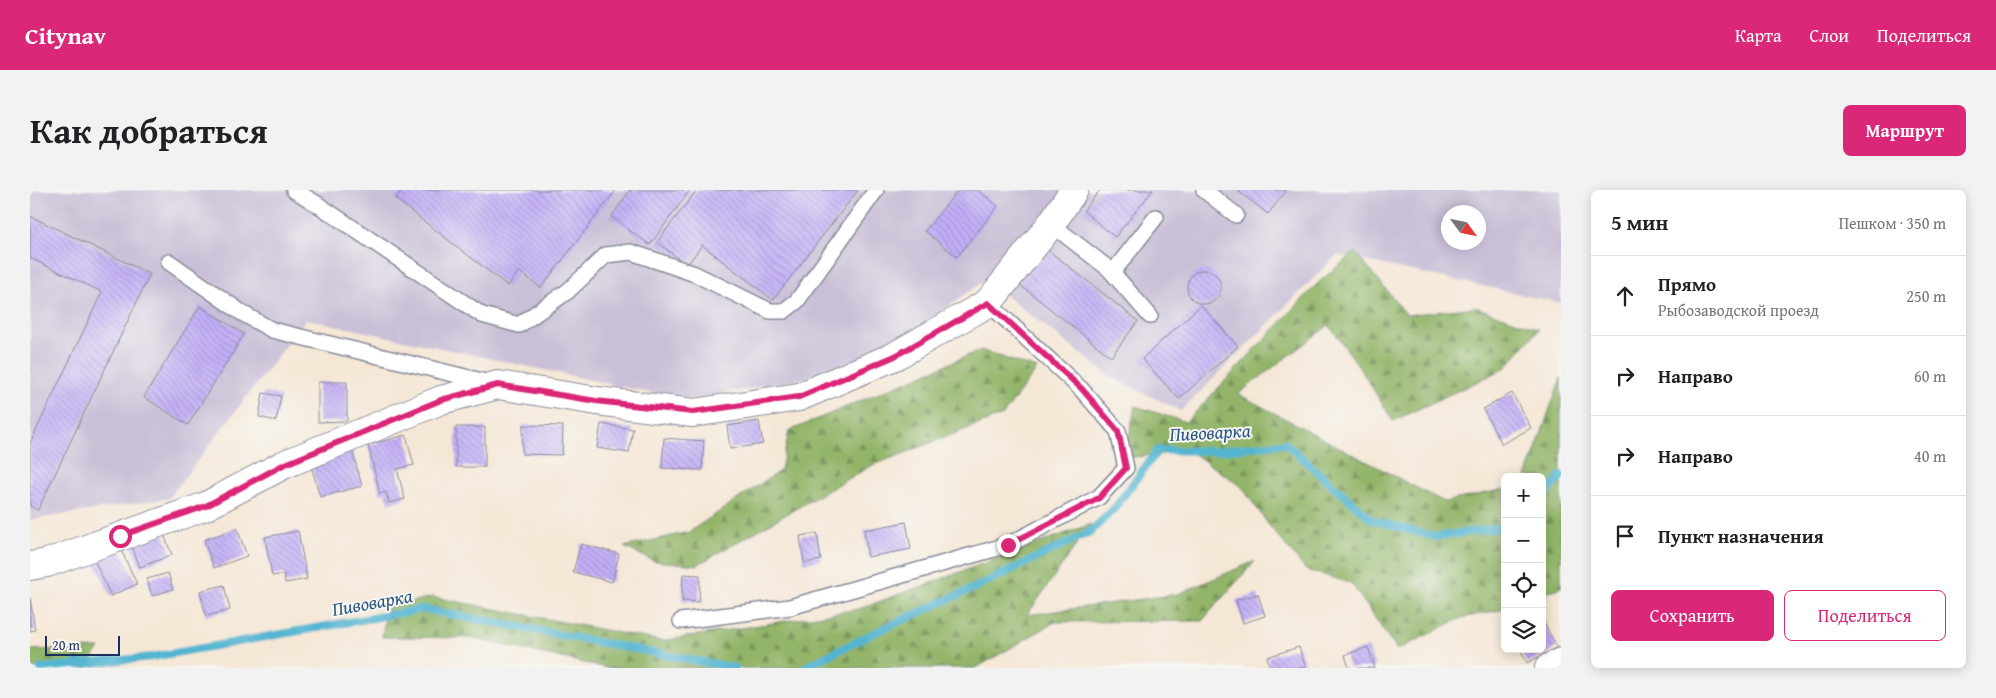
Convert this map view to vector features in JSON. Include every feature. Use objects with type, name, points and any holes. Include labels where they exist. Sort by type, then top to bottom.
[{"type":"street","points":[[30,566],[47,562],[206,506],[283,465],[441,400],[498,385],[596,401],[693,412],[799,397],[895,356],[988,303],[1051,224],[1074,190]]},
{"type":"street","points":[[1549,668],[1561,662]]},
{"type":"lane","points":[[294,190],[482,315],[519,325],[568,290],[606,255],[631,252],[695,274],[770,311],[784,311],[796,301],[876,190]]},
{"type":"lane","points":[[1204,190],[1236,215]]},
{"type":"lane","points":[[1110,270],[1113,272],[1156,218]]},
{"type":"lane","points":[[1051,224],[1110,270],[1150,316]]},
{"type":"lane","points":[[168,262],[242,313],[272,330],[498,385]]},
{"type":"lane","points":[[681,621],[790,607],[1008,545],[1099,498],[1126,468],[1118,431],[1082,389],[988,303]]},
{"type":"shaded area","points":[[30,190],[1561,190],[1561,303],[1337,255],[1181,411],[1111,377],[985,280],[891,347],[803,379],[684,400],[306,319],[169,498],[30,520]]},
{"type":"green space","points":[[1355,252],[1407,315],[1475,307],[1539,329],[1504,369],[1393,421],[1358,365],[1329,325],[1238,394],[1444,502],[1501,490],[1501,610],[1461,618],[1397,650],[1351,583],[1306,570],[1268,524],[1241,486],[1190,451],[1125,458],[1135,406],[1186,422],[1320,281]]},
{"type":"green space","points":[[981,350],[1037,369],[1003,415],[871,466],[697,565],[654,561],[624,547],[689,532],[781,470],[789,431]]},
{"type":"green space","points":[[1561,377],[1561,587],[1546,593],[1546,473],[1527,473]]},
{"type":"green space","points":[[1091,524],[1027,615],[1178,594],[1255,561],[1202,621],[1055,622],[976,668],[608,668],[471,638],[382,637],[387,607],[433,597],[661,641],[859,609]]},
{"type":"green space","points":[[100,648],[86,668],[30,668],[30,650]]},
{"type":"building","points":[[402,190],[616,190],[541,288],[519,271],[508,286],[395,199]]},
{"type":"building","points":[[630,190],[690,190],[650,245],[611,217]]},
{"type":"building","points":[[697,190],[858,190],[773,300],[702,245],[687,265],[657,242]]},
{"type":"building","points":[[958,190],[978,190],[998,206],[957,257],[925,231]]},
{"type":"building","points":[[1100,190],[1153,190],[1115,237],[1083,211]]},
{"type":"building","points":[[1237,190],[1287,190],[1268,214]]},
{"type":"building","points":[[30,216],[150,274],[38,510],[30,506],[30,443],[102,292],[30,258]]},
{"type":"building","points":[[1048,250],[1138,321],[1111,357],[1020,285]]},
{"type":"building","points":[[1204,270],[1216,275],[1221,287],[1216,299],[1204,304],[1192,299],[1187,287],[1192,275]]},
{"type":"building","points":[[1201,305],[1238,346],[1179,399],[1142,359]]},
{"type":"building","points":[[200,306],[244,334],[188,425],[144,397]]},
{"type":"building","points":[[318,382],[347,382],[347,421],[318,422]]},
{"type":"building","points":[[263,393],[281,396],[276,421],[259,417]]},
{"type":"building","points":[[1512,393],[1531,428],[1502,444],[1483,409]]},
{"type":"building","points":[[759,421],[763,444],[730,449],[727,426]]},
{"type":"building","points":[[601,424],[633,429],[629,453],[597,448]]},
{"type":"building","points":[[523,425],[563,426],[562,455],[522,454]]},
{"type":"building","points":[[456,427],[485,427],[485,467],[456,467]]},
{"type":"building","points":[[406,435],[414,465],[397,469],[405,499],[389,503],[386,492],[380,494],[368,445]]},
{"type":"building","points":[[664,438],[704,441],[702,470],[662,468]]},
{"type":"building","points":[[351,446],[362,486],[320,497],[309,458]]},
{"type":"building","points":[[906,522],[911,549],[868,557],[864,530]]},
{"type":"building","points":[[237,528],[247,556],[214,568],[204,540]]},
{"type":"building","points":[[298,531],[307,579],[285,583],[284,574],[272,576],[265,537]]},
{"type":"building","points":[[163,532],[172,555],[140,567],[131,544]]},
{"type":"building","points":[[817,533],[821,560],[804,563],[800,536]]},
{"type":"building","points":[[581,544],[619,554],[612,582],[573,572]]},
{"type":"building","points":[[120,548],[137,584],[111,596],[94,560]]},
{"type":"building","points":[[168,573],[173,589],[152,596],[147,579]]},
{"type":"building","points":[[683,574],[700,575],[699,602],[682,601]]},
{"type":"building","points":[[224,585],[230,610],[206,616],[200,591]]},
{"type":"building","points":[[1258,594],[1265,616],[1243,623],[1236,600]]},
{"type":"building","points":[[30,598],[35,630],[30,631]]},
{"type":"building","points":[[1546,626],[1557,647],[1546,653]]},
{"type":"building","points":[[1299,647],[1306,668],[1270,668],[1267,657]]},
{"type":"building","points":[[1368,647],[1375,668],[1349,668],[1345,655]]},
{"type":"building","points":[[1522,653],[1546,653],[1527,663]]},
{"type":"waterway","name":"Пивоварка","points":[[803,668],[1090,532],[1113,510],[1158,450],[1215,451],[1285,443],[1372,520],[1435,537],[1501,528]]},
{"type":"waterway","name":"Пивоварка","points":[[1546,494],[1561,476]]},
{"type":"waterway","name":"Пивоварка","points":[[41,668],[152,657],[423,609],[735,668]]},
{"type":"route","points":[[120,536],[206,506],[283,465],[441,400],[498,385],[596,401],[693,412],[799,397],[895,356],[988,303],[1082,389],[1118,431],[1126,468],[1099,498],[1008,545]]}]
